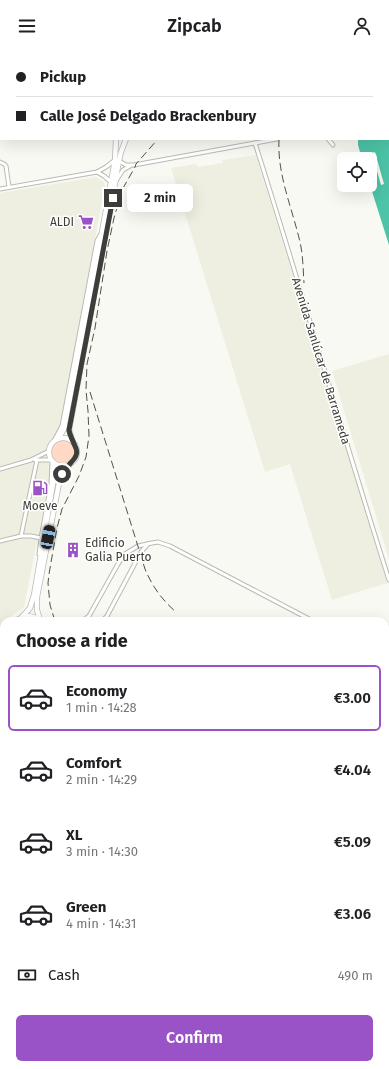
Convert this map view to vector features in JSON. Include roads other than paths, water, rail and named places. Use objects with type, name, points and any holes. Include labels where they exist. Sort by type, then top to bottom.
[{"type":"main road","points":[[40,617],[37,610],[37,597],[60,478],[75,458],[76,453],[76,448],[69,430],[117,160],[116,140]]},
{"type":"main road","points":[[117,160],[126,140]]},
{"type":"main road","points":[[22,617],[30,608],[34,595],[55,472],[50,457],[50,445],[56,440],[64,429],[113,182]]},
{"type":"main road","points":[[56,440],[66,438],[73,442]]},
{"type":"main road","points":[[52,461],[62,466],[70,464]]},
{"type":"street","points":[[97,172],[113,182],[123,170],[134,165],[272,140]]},
{"type":"street","points":[[329,140],[333,145]]},
{"type":"street","name":"Avenida Sanlúcar de Barrameda","points":[[255,143],[389,580]]},
{"type":"street","points":[[0,189],[97,172],[106,168],[117,160],[128,165],[134,165]]},
{"type":"street","points":[[0,162],[6,166],[9,187]]},
{"type":"street","points":[[0,469],[31,460],[49,451]]},
{"type":"street","points":[[31,460],[52,461],[51,484],[39,550],[38,573]]},
{"type":"street","points":[[21,536],[37,460]]},
{"type":"street","points":[[0,541],[21,536],[41,538]]},
{"type":"street","points":[[89,616],[121,558],[138,546],[158,542],[170,546],[305,617]]},
{"type":"street","points":[[106,617],[141,552],[148,544]]},
{"type":"railway","points":[[54,617],[50,605],[48,583],[49,574],[62,509],[79,476],[86,457],[89,436],[86,390],[87,364],[95,328],[107,251],[114,218],[122,190],[136,164],[157,140]]},
{"type":"railway","points":[[279,140],[282,177],[300,243],[303,260],[304,283]]},
{"type":"railway","points":[[90,392],[145,569],[158,592],[166,603],[176,612]]},
{"type":"place","name":"ALDI","points":[[86,222]]},
{"type":"place","name":"Moeve","points":[[40,488]]},
{"type":"place","name":"Edificio Galia Puerto","points":[[73,550]]}]
